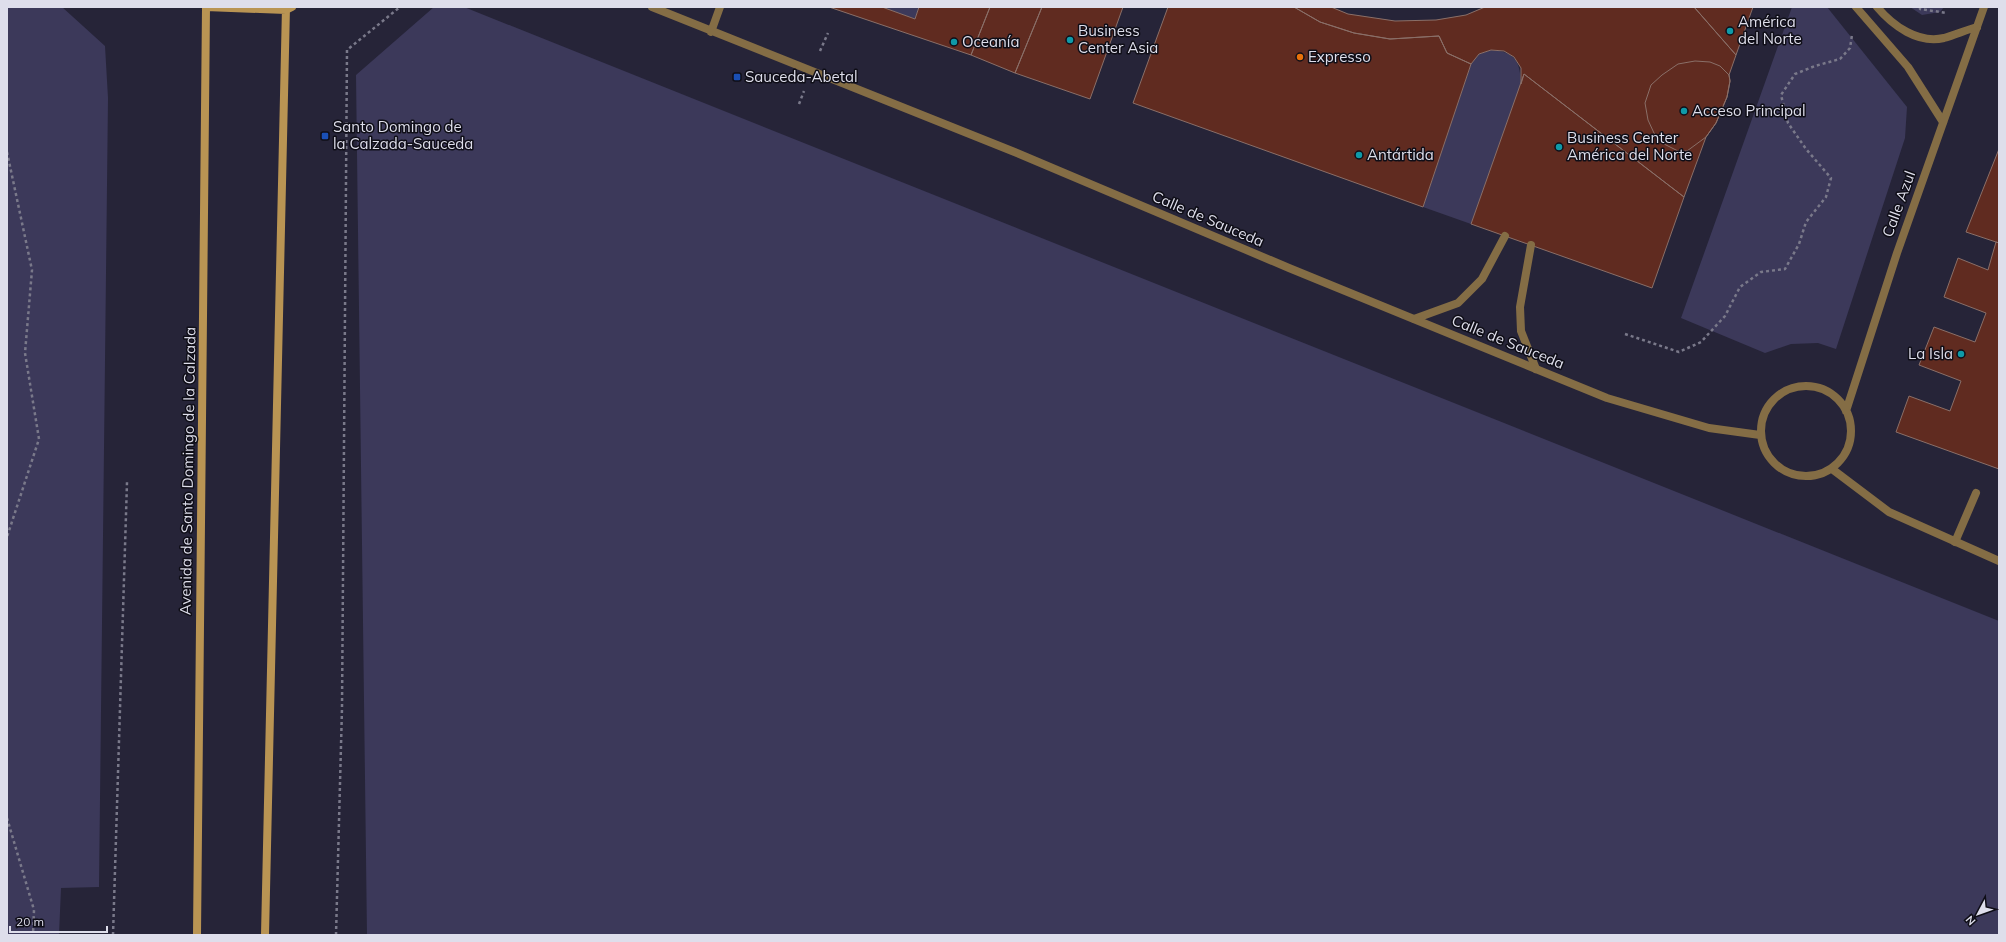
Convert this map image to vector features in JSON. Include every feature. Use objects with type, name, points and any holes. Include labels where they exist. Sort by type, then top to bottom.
[{"type":"street","name":"Avenida de Santo Domingo de la Calzada","points":[[197,935],[206,7],[288,8],[265,935]]},
{"type":"street","name":"Calle de Sauceda","points":[[652,7],[711,32],[1017,153],[1607,398],[1709,428],[1760,435]]},
{"type":"street","points":[[711,32],[720,7]]},
{"type":"street","points":[[1856,7],[1908,67],[1943,122]]},
{"type":"street","points":[[1877,7],[1887,18],[1910,34],[1926,38],[1943,38],[1977,27]]},
{"type":"street","name":"Calle Azul","points":[[1846,411],[1897,252],[1984,7]]},
{"type":"street","points":[[1414,319],[1458,303],[1482,279],[1505,236]]},
{"type":"street","points":[[1531,245],[1520,308],[1521,331],[1536,369]]},
{"type":"street","points":[[1806,386],[1824,390],[1839,401],[1846,411],[1851,432],[1846,453],[1832,469],[1818,475],[1802,477],[1787,472],[1774,463],[1765,450],[1760,435],[1761,423],[1765,411],[1782,393],[1793,388],[1806,386]]},
{"type":"street","points":[[1832,469],[1889,512],[1999,561]]},
{"type":"street","points":[[1955,542],[1976,493]]},
{"type":"path","points":[[336,935],[342,708],[347,50],[400,7]]},
{"type":"path","points":[[1920,7],[1920,9],[1951,14]]},
{"type":"path","points":[[1626,334],[1679,352],[1701,342],[1725,316],[1740,287],[1761,272],[1785,269],[1799,244],[1806,222],[1826,197],[1831,178],[1806,149],[1788,123],[1781,95],[1795,74],[1815,66],[1840,59],[1850,48],[1853,27]]},
{"type":"path","points":[[7,152],[32,270],[25,352],[39,439],[7,537]]},
{"type":"path","points":[[113,935],[127,482]]},
{"type":"path","points":[[7,818],[34,910],[33,935]]},
{"type":"shaded area","points":[[7,7],[62,7],[105,46],[108,98],[99,887],[61,888],[59,935],[7,935]]},
{"type":"shaded area","points":[[434,7],[464,7],[1999,621],[1999,935],[367,935],[356,75]]},
{"type":"shaded area","points":[[882,7],[919,7],[915,19]]},
{"type":"shaded area","points":[[1792,7],[1827,7],[1907,107],[1905,138],[1836,349],[1818,343],[1791,344],[1765,353],[1681,318]]},
{"type":"shaded area","points":[[1910,7],[1944,7],[1940,12],[1922,15]]},
{"type":"shaded area","points":[[1491,50],[1506,53],[1515,59],[1519,69],[1521,84],[1471,224],[1423,207],[1471,64],[1479,54]]},
{"type":"building","name":"Oceanía","points":[[829,7],[882,7],[915,19],[919,7],[990,7],[971,55]]},
{"type":"building","points":[[990,7],[1042,7],[1015,73],[971,55]]},
{"type":"building","name":"Business Center Asia","points":[[1042,7],[1123,7],[1090,99],[1015,73]]},
{"type":"building","name":"Antártida","points":[[1168,7],[1294,7],[1320,22],[1354,33],[1390,39],[1439,36],[1447,53],[1471,64],[1423,207],[1133,103]]},
{"type":"building","points":[[1294,7],[1331,7],[1348,14],[1395,21],[1436,20],[1466,15],[1485,7],[1694,7],[1736,55],[1729,75],[1730,81],[1727,97],[1716,123],[1706,137],[1684,197],[1524,74],[1521,84],[1521,68],[1514,57],[1504,51],[1491,50],[1479,54],[1471,64],[1447,53],[1439,36],[1390,39],[1354,33],[1320,22]]},
{"type":"building","name":"América del Norte","points":[[1694,7],[1753,7],[1736,55]]},
{"type":"building","name":"Acceso Principal","points":[[1695,61],[1710,62],[1720,66],[1729,75],[1730,81],[1727,97],[1716,123],[1706,137],[1687,151],[1678,151],[1664,144],[1654,133],[1648,120],[1645,103],[1651,85],[1662,75],[1678,64]]},
{"type":"building","name":"Business Center América del Norte","points":[[1524,74],[1684,197],[1652,288],[1471,224]]},
{"type":"building","points":[[1999,149],[1999,243],[1966,232]]},
{"type":"building","name":"La Isla","points":[[1996,242],[1999,243],[1999,469],[1896,432],[1909,396],[1950,411],[1961,381],[1919,365],[1934,327],[1975,342],[1986,313],[1944,297],[1958,258],[1988,270]]},
{"type":"place","name":"América del Norte","points":[[1730,31]]},
{"type":"place","name":"Business Center Asia","points":[[1070,40]]},
{"type":"place","name":"Oceanía","points":[[954,42]]},
{"type":"place","name":"Expresso","points":[[1300,57]]},
{"type":"place","name":"Sauceda-Abetal","points":[[737,77]]},
{"type":"place","name":"Acceso Principal","points":[[1684,111]]},
{"type":"place","name":"Santo Domingo de la Calzada-Sauceda","points":[[325,136]]},
{"type":"place","name":"Business Center América del Norte","points":[[1559,147]]},
{"type":"place","name":"Antártida","points":[[1359,155]]},
{"type":"place","name":"La Isla","points":[[1961,354]]}]
